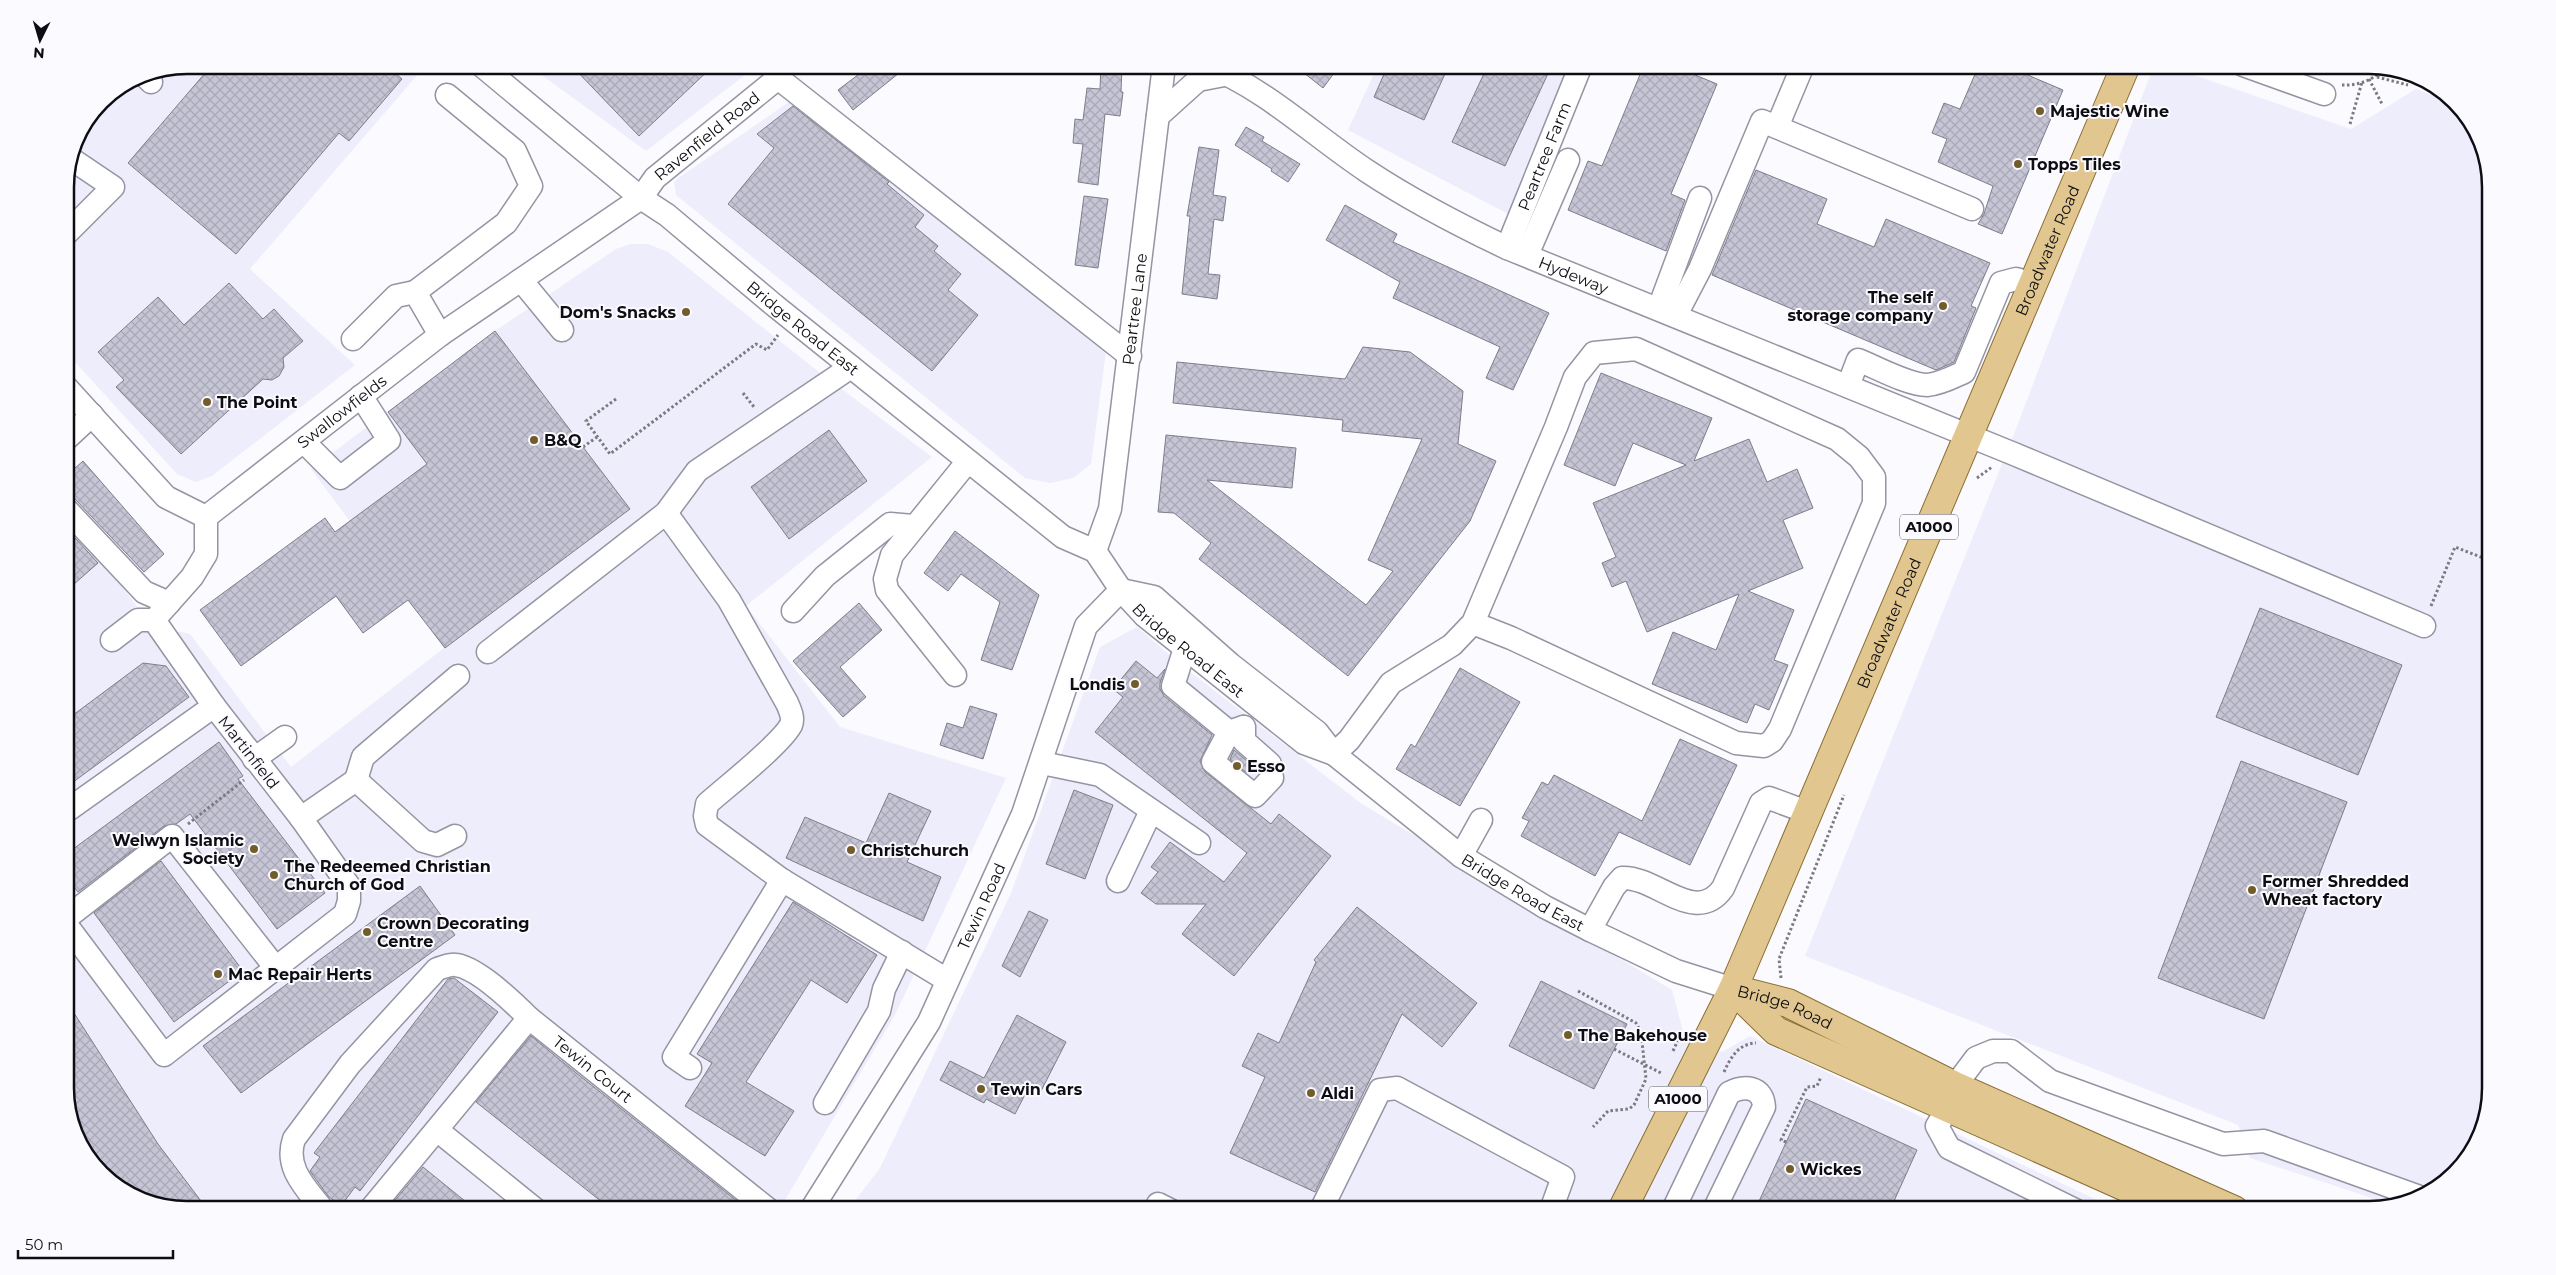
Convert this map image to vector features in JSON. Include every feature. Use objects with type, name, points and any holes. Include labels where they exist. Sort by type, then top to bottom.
[{"type":"main road","name":"Broadwater Road","points":[[1733,989],[2122,74]]},
{"type":"main road","name":"Bridge Road","points":[[1733,989],[1788,1003],[1951,1097],[2159,1201]]},
{"type":"main road","name":"A1000","points":[[1627,1201],[1733,989]]},
{"type":"main road","name":"Bridge Road","points":[[1951,1097],[2211,1201]]},
{"type":"street","name":"Bridge Road East","points":[[492,74],[641,198],[667,215],[791,319],[1063,537],[1095,551],[1121,590],[1145,616],[1304,743],[1334,754]]},
{"type":"street","name":"Peartree Lane","points":[[1095,551],[1110,509],[1163,74]]},
{"type":"street","points":[[1158,116],[1198,80],[1208,74]]},
{"type":"street","name":"Hydeway","points":[[1224,74],[1250,86],[1368,171],[1477,234],[1968,435],[2424,626]]},
{"type":"street","name":"Peartree Farm","points":[[1517,251],[1578,74]]},
{"type":"street","points":[[1777,127],[1799,74]]},
{"type":"street","points":[[2272,74],[2324,94]]},
{"type":"street","name":"Ravenfield Road","points":[[641,198],[656,178],[778,78],[1130,356]]},
{"type":"street","points":[[353,338],[396,296],[415,292],[506,223],[531,186],[515,151],[447,95]]},
{"type":"street","points":[[1667,312],[1700,269],[1762,121],[1972,209]]},
{"type":"street","points":[[1517,251],[1568,160]]},
{"type":"street","points":[[74,226],[113,187],[77,163]]},
{"type":"street","name":"Swallowfields","points":[[206,517],[440,335],[641,198]]},
{"type":"street","points":[[1667,312],[1700,198]]},
{"type":"street","points":[[1848,386],[1858,360],[1906,379],[1927,385],[1947,380],[1964,372],[2001,283],[2016,279],[2032,284]]},
{"type":"street","points":[[521,280],[562,330]]},
{"type":"street","points":[[415,292],[440,335]]},
{"type":"street","points":[[1334,754],[1349,740],[1391,683],[1452,645],[1473,623],[1556,427],[1575,377],[1594,353],[1636,349],[1837,439],[1858,457],[1874,477],[1874,503],[1780,729],[1764,746],[1736,743],[1511,638],[1473,623]]},
{"type":"street","points":[[488,652],[666,513],[697,471],[851,367]]},
{"type":"street","points":[[74,396],[166,497],[206,517],[206,554],[192,577],[154,620],[138,620],[112,640]]},
{"type":"street","points":[[304,442],[340,478],[389,440],[361,396]]},
{"type":"street","points":[[74,432],[92,415]]},
{"type":"street","points":[[955,675],[887,590],[884,579],[886,567],[892,555],[968,461]]},
{"type":"street","points":[[666,513],[729,600],[787,703],[792,716],[791,725],[777,742],[707,804],[705,816],[707,825],[782,880],[947,980]]},
{"type":"street","points":[[74,518],[144,592],[169,603]]},
{"type":"street","points":[[792,611],[825,576],[890,524],[914,526]]},
{"type":"street","name":"Bridge Road East","points":[[1121,590],[1154,597],[1230,664],[1317,732],[1334,754],[1461,856],[1545,907],[1590,930],[1676,971],[1733,989]]},
{"type":"street","name":"Tewin Road","points":[[817,1201],[929,1022],[1023,814],[1042,763],[1086,626],[1121,590]]},
{"type":"street","name":"Martinfield","points":[[74,935],[164,1055],[345,914],[349,901],[349,886],[301,818],[214,706],[154,620]]},
{"type":"street","points":[[1185,648],[1174,686],[1236,729],[1275,720]]},
{"type":"street","points":[[301,818],[356,780],[363,757],[458,676]]},
{"type":"street","points":[[74,806],[214,706]]},
{"type":"street","points":[[257,763],[285,736]]},
{"type":"street","points":[[1042,763],[1100,775],[1199,844]]},
{"type":"street","points":[[356,780],[423,841],[436,845],[455,836]]},
{"type":"street","points":[[1590,930],[1614,887],[1622,878],[1632,877],[1686,901],[1698,903],[1709,901],[1716,897],[1723,888],[1761,803],[1769,798],[1807,812]]},
{"type":"street","points":[[1118,881],[1151,811]]},
{"type":"street","points":[[1461,856],[1481,820]]},
{"type":"street","points":[[74,912],[172,836],[275,967]]},
{"type":"street","points":[[690,1068],[674,1056],[782,880]]},
{"type":"street","points":[[825,1103],[879,1011],[884,989],[902,952]]},
{"type":"street","name":"Tewin Court","points":[[316,1201],[292,1168],[290,1153],[294,1139],[350,1064],[438,969],[448,965],[466,967],[514,1002],[529,1018],[758,1201]]},
{"type":"street","points":[[378,1201],[529,1018]]},
{"type":"street","points":[[2057,1201],[1949,1148],[1938,1126],[1951,1097],[1976,1058],[1993,1051],[2010,1051],[2050,1081],[2223,1144],[2264,1141],[2410,1193]]},
{"type":"street","points":[[1677,1201],[1729,1093],[1740,1087],[1749,1088],[1758,1092],[1764,1099],[1764,1107],[1718,1201]]},
{"type":"street","points":[[1325,1201],[1380,1090],[1398,1088],[1563,1177],[1554,1201]]},
{"type":"street","points":[[437,1130],[525,1201]]},
{"type":"path","points":[[2324,94],[2334,84],[2349,85],[2377,77],[2408,85]]},
{"type":"path","points":[[2369,79],[2382,104]]},
{"type":"path","points":[[2350,124],[2362,81]]},
{"type":"path","points":[[616,399],[586,421],[610,454],[756,344],[767,350],[791,319]]},
{"type":"path","points":[[583,447],[597,437]]},
{"type":"path","points":[[1973,484],[1980,475],[1997,464]]},
{"type":"path","points":[[2424,626],[2455,547],[2482,557]]},
{"type":"path","points":[[172,836],[257,763]]},
{"type":"path","points":[[1782,983],[1779,959],[1846,788]]},
{"type":"path","points":[[1578,991],[1636,1023],[1641,1032],[1642,1064],[1646,1079],[1634,1105],[1629,1109],[1608,1111],[1593,1127]]},
{"type":"path","points":[[1614,1048],[1663,1074]]},
{"type":"path","points":[[1786,1142],[1781,1140],[1807,1086],[1817,1086],[1822,1073]]},
{"type":"shaded area","points":[[179,74],[418,74],[250,269],[355,365],[212,476],[196,482],[177,474],[74,361],[74,179],[82,143],[89,130],[107,107],[124,93],[143,82],[165,76]]},
{"type":"shaded area","points":[[540,74],[746,74],[646,151]]},
{"type":"shaded area","points":[[1374,74],[1570,74],[1510,215],[1348,130]]},
{"type":"shaded area","points":[[2151,74],[2191,74],[2351,129],[2416,89],[2437,97],[2454,112],[2463,124],[2476,150],[2482,179],[2482,1096],[2476,1125],[2463,1151],[2444,1173],[2419,1190],[2380,1201],[2250,1158],[2238,1125],[1805,956],[2016,429]]},
{"type":"shaded area","points":[[805,91],[1109,329],[1091,464],[1073,478],[1050,483],[1025,478],[676,195],[674,181]]},
{"type":"shaded area","points":[[630,244],[648,244],[668,252],[810,365],[932,457],[746,606],[840,727],[1006,778],[895,1015],[784,1201],[186,1201],[157,1197],[137,1190],[112,1173],[93,1151],[80,1125],[74,1096],[74,530],[99,556],[151,625],[190,634],[291,767],[444,648],[311,469],[495,331],[616,249]]},
{"type":"shaded area","points":[[1137,627],[1180,664],[1362,804],[1672,990],[1684,1035],[1722,1052],[1750,1036],[2099,1201],[855,1201],[880,1168],[1011,893],[1100,647]]},
{"type":"building","points":[[204,74],[396,74],[402,79],[349,141],[339,133],[236,254],[128,163]]},
{"type":"building","points":[[580,74],[704,74],[639,136]]},
{"type":"building","points":[[859,74],[898,74],[853,110],[838,90]]},
{"type":"building","points":[[1101,74],[1122,74],[1121,92],[1123,92],[1120,116],[1105,114],[1098,185],[1078,182],[1083,144],[1073,143],[1075,119],[1083,120],[1087,88],[1100,89]]},
{"type":"building","points":[[1305,74],[1333,74],[1323,88]]},
{"type":"building","points":[[1384,74],[1445,74],[1424,120],[1374,97]]},
{"type":"building","points":[[1484,74],[1548,74],[1505,166],[1452,142]]},
{"type":"building","points":[[1640,74],[1693,74],[1717,84],[1671,194],[1685,200],[1666,251],[1568,210],[1588,161],[1602,166]]},
{"type":"building","points":[[1975,74],[2025,74],[2063,90],[2002,234],[1978,224],[1984,214],[1993,186],[1938,162],[1947,139],[1932,133],[1944,103],[1960,109]]},
{"type":"building","points":[[793,106],[889,182],[887,184],[924,215],[915,227],[938,246],[934,251],[961,274],[948,290],[978,315],[932,371],[728,204],[774,148],[757,134]]},
{"type":"building","points":[[1246,127],[1264,137],[1262,141],[1300,164],[1288,182],[1271,171],[1272,169],[1235,145]]},
{"type":"building","points":[[1199,147],[1219,150],[1213,195],[1226,197],[1223,221],[1214,219],[1208,274],[1220,275],[1217,299],[1182,294],[1190,216],[1187,216]]},
{"type":"building","points":[[1756,170],[1827,199],[1817,224],[1874,247],[1886,219],[1990,263],[1971,306],[1976,308],[1954,362],[1936,370],[1712,275]]},
{"type":"building","points":[[1084,196],[1108,199],[1098,268],[1075,265]]},
{"type":"building","points":[[1345,205],[1397,234],[1393,242],[1549,313],[1513,390],[1486,378],[1500,347],[1393,298],[1400,282],[1326,240]]},
{"type":"building","points":[[229,283],[263,319],[274,309],[303,341],[283,358],[284,367],[279,376],[272,380],[263,379],[181,454],[116,387],[124,380],[98,352],[158,297],[184,325]]},
{"type":"building","points":[[495,331],[630,509],[445,648],[408,600],[363,633],[336,596],[241,666],[200,610],[325,518],[335,532],[427,464],[388,412]]},
{"type":"building","points":[[1363,347],[1410,352],[1463,391],[1458,444],[1496,461],[1470,521],[1348,676],[1199,559],[1211,543],[1174,513],[1158,512],[1166,435],[1296,448],[1292,488],[1207,480],[1366,605],[1393,571],[1368,560],[1422,439],[1342,431],[1343,420],[1173,403],[1177,362],[1345,379]]},
{"type":"building","points":[[1601,373],[1712,418],[1694,461],[1749,439],[1767,482],[1797,469],[1813,508],[1783,520],[1803,568],[1748,591],[1794,610],[1774,660],[1788,665],[1769,710],[1755,704],[1747,723],[1652,684],[1673,632],[1716,650],[1739,594],[1647,632],[1626,581],[1612,587],[1602,563],[1616,557],[1593,503],[1686,465],[1633,443],[1615,486],[1564,465]]},
{"type":"building","points":[[829,430],[867,481],[789,539],[751,487]]},
{"type":"building","points":[[83,461],[164,554],[144,572],[74,499],[74,469]]},
{"type":"building","points":[[955,531],[1039,595],[1012,670],[981,660],[1000,602],[961,574],[948,591],[924,573]]},
{"type":"building","points":[[74,537],[98,563],[74,584]]},
{"type":"building","points":[[859,603],[882,630],[840,667],[866,697],[843,717],[793,661]]},
{"type":"building","points":[[2260,608],[2402,665],[2358,775],[2216,717]]},
{"type":"building","points":[[1136,661],[1157,678],[1165,669],[1160,683],[1160,689],[1164,696],[1212,735],[1200,761],[1205,772],[1271,824],[1279,814],[1331,856],[1234,976],[1182,934],[1206,904],[1156,904],[1141,893],[1158,872],[1151,867],[1170,842],[1224,882],[1247,853],[1095,732],[1123,697],[1113,689]]},
{"type":"building","points":[[143,663],[166,666],[189,697],[74,781],[74,714]]},
{"type":"building","points":[[1460,668],[1520,702],[1460,806],[1396,769],[1411,744],[1415,747]]},
{"type":"building","points":[[970,706],[997,714],[983,759],[940,745],[947,723],[963,728]]},
{"type":"building","points":[[1680,739],[1737,765],[1690,865],[1619,832],[1595,876],[1521,836],[1529,821],[1522,818],[1542,782],[1548,785],[1554,775],[1642,821]]},
{"type":"building","points":[[219,742],[243,776],[238,779],[325,893],[277,929],[190,814],[176,824],[164,826],[78,892],[74,887],[74,848]]},
{"type":"building","points":[[1234,750],[1254,767],[1248,774],[1230,759]]},
{"type":"building","name":"Former Shredded Wheat factory","points":[[2241,761],[2347,802],[2264,1019],[2158,978]]},
{"type":"building","points":[[1074,790],[1113,805],[1085,879],[1046,864]]},
{"type":"building","name":"Christchurch","points":[[889,793],[931,811],[907,862],[941,877],[923,921],[786,858],[805,817],[866,843]]},
{"type":"building","points":[[161,861],[243,971],[174,1022],[94,913]]},
{"type":"building","points":[[420,886],[455,935],[241,1093],[203,1046]]},
{"type":"building","points":[[793,902],[877,955],[847,1003],[811,980],[746,1082],[794,1111],[765,1156],[685,1106],[712,1063],[697,1054]]},
{"type":"building","name":"Aldi","points":[[1357,907],[1477,1003],[1442,1047],[1402,1014],[1315,1192],[1230,1153],[1265,1077],[1242,1066],[1258,1033],[1279,1043],[1316,962],[1314,960]]},
{"type":"building","points":[[1029,911],[1048,920],[1020,977],[1002,966]]},
{"type":"building","points":[[454,978],[498,1012],[360,1191],[355,1187],[345,1201],[334,1201],[328,1196],[310,1171],[320,1157],[314,1153],[448,979]]},
{"type":"building","name":"The Bakehouse","points":[[1541,981],[1627,1024],[1594,1089],[1509,1046]]},
{"type":"building","points":[[74,1013],[158,1144],[201,1201],[172,1200],[137,1190],[112,1173],[93,1151],[80,1125],[74,1096]]},
{"type":"building","points":[[1017,1015],[1066,1042],[1040,1093],[1029,1087],[1015,1114],[986,1099],[984,1103],[940,1080],[950,1061],[984,1078]]},
{"type":"building","points":[[531,1036],[737,1201],[601,1201],[476,1102]]},
{"type":"building","points":[[1806,1099],[1917,1150],[1894,1201],[1759,1201]]},
{"type":"building","points":[[423,1167],[465,1201],[395,1201]]},
{"type":"place","name":"Majestic Wine","points":[[2040,111]]},
{"type":"place","name":"Topps Tiles","points":[[2018,164]]},
{"type":"place","name":"The self storage company","points":[[1943,306]]},
{"type":"place","name":"Dom's Snacks","points":[[686,312]]},
{"type":"place","name":"The Point","points":[[207,402]]},
{"type":"place","name":"B&Q","points":[[534,440]]},
{"type":"place","name":"Londis","points":[[1135,684]]},
{"type":"place","name":"Esso","points":[[1237,766]]},
{"type":"place","name":"Welwyn Islamic Society","points":[[254,849]]},
{"type":"place","name":"Christchurch","points":[[851,850]]},
{"type":"place","name":"The Redeemed Christian Church of God","points":[[274,875]]},
{"type":"place","name":"Former Shredded Wheat factory","points":[[2252,890]]},
{"type":"place","name":"Crown Decorating Centre","points":[[367,932]]},
{"type":"place","name":"Mac Repair Herts","points":[[218,974]]},
{"type":"place","name":"The Bakehouse","points":[[1568,1035]]},
{"type":"place","name":"Tewin Cars","points":[[981,1089]]},
{"type":"place","name":"Aldi","points":[[1311,1093]]},
{"type":"place","name":"Wickes","points":[[1790,1169]]}]
